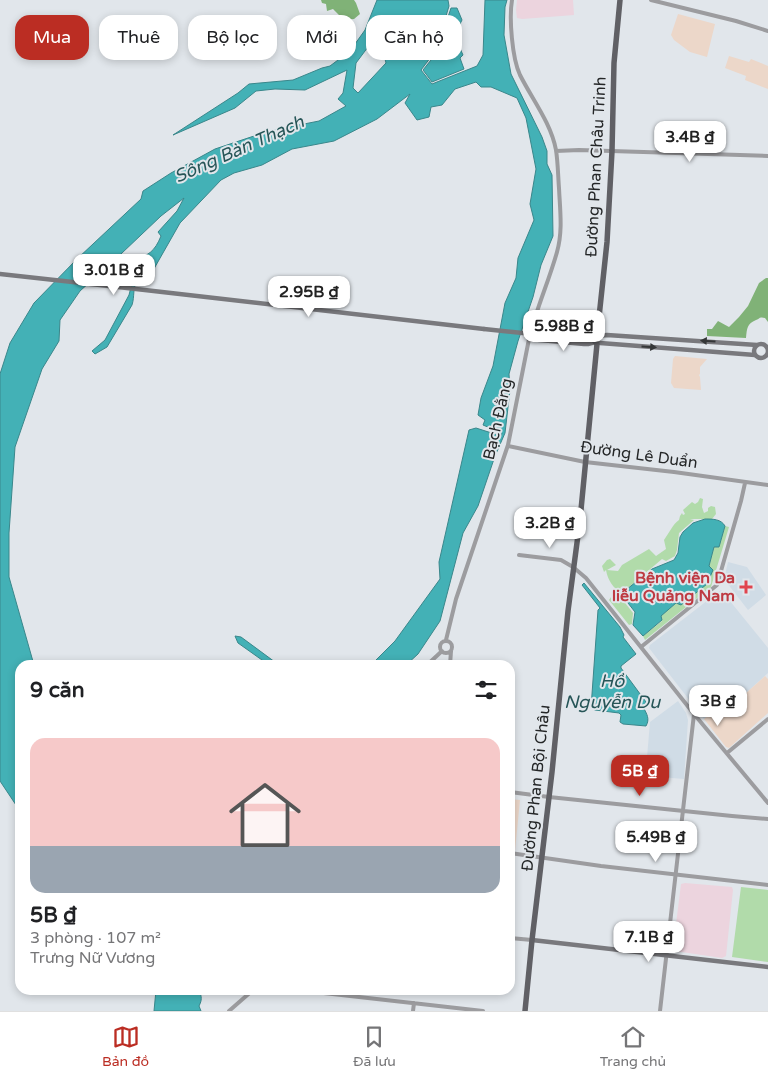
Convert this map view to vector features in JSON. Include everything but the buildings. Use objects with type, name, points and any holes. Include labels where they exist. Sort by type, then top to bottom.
[{"type":"main road","name":"Đường Phan Châu Trinh","points":[[573,567],[579,527],[607,242],[614,63],[620,0]]},
{"type":"main road","points":[[0,274],[484,329],[582,338],[585,336],[597,339],[755,354],[760,358],[767,355],[768,350],[766,345],[762,344],[607,334],[597,339],[588,344],[529,339]]},
{"type":"main road","points":[[532,326],[587,334],[597,339]]},
{"type":"main road","points":[[755,354],[754,349],[757,345]]},
{"type":"main road","name":"Đường Phan Bội Châu","points":[[525,1011],[573,567]]},
{"type":"main road","points":[[532,940],[768,967]]},
{"type":"street","name":"Bạch Đằng","points":[[446,640],[456,599],[508,446],[532,326],[557,251],[562,225],[556,151],[548,126],[520,74],[514,54],[510,10],[512,0]]},
{"type":"street","points":[[651,0],[768,31]]},
{"type":"street","points":[[556,151],[578,150],[768,156]]},
{"type":"street","name":"Đường Lê Duẩn","points":[[508,446],[585,462],[674,472],[768,486]]},
{"type":"street","points":[[641,647],[717,585],[745,483]]},
{"type":"street","points":[[519,554],[561,560],[586,578],[694,714],[768,803]]},
{"type":"street","points":[[442,651],[440,645],[442,642],[446,640],[453,645],[450,660]]},
{"type":"street","points":[[442,651],[448,653],[451,651]]},
{"type":"street","points":[[432,660],[442,651]]},
{"type":"street","points":[[660,1011],[694,714]]},
{"type":"street","points":[[727,753],[768,718]]},
{"type":"street","points":[[515,793],[549,798],[768,819]]},
{"type":"street","points":[[515,854],[768,885]]},
{"type":"street","points":[[515,938],[532,940]]},
{"type":"street","points":[[229,1011],[247,995]]},
{"type":"street","points":[[338,995],[483,1011]]},
{"type":"street","points":[[413,1011],[414,1003]]},
{"type":"shaded area","points":[[517,0],[573,0],[574,15],[517,18]]},
{"type":"shaded area","points":[[678,14],[715,24],[707,57],[690,52],[674,40],[671,35]]},
{"type":"shaded area","points":[[729,56],[749,62],[751,59],[768,66],[768,89],[745,80],[746,76],[725,68]]},
{"type":"shaded area","points":[[675,356],[707,359],[700,367],[701,390],[674,388],[671,383],[673,359]]},
{"type":"shaded area","name":"Bệnh viện Da liễu Quảng Nam","points":[[728,562],[747,567],[766,595],[748,610],[724,579]]},
{"type":"shaded area","points":[[721,590],[768,648],[768,673],[746,693],[733,699],[704,719],[649,648],[650,645]]},
{"type":"shaded area","points":[[765,676],[768,679],[768,713],[729,748],[726,747],[704,719],[716,709],[746,693]]},
{"type":"shaded area","points":[[678,701],[688,720],[684,779],[648,775],[646,769],[650,722]]},
{"type":"shaded area","points":[[515,800],[520,800],[515,851]]},
{"type":"shaded area","points":[[681,884],[732,887],[726,956],[722,958],[675,951],[673,948]]},
{"type":"green space","points":[[321,0],[354,0],[360,14],[356,17],[356,15],[339,15],[333,9],[327,11],[326,4],[322,3]]},
{"type":"green space","points":[[768,278],[768,322],[765,318],[761,317],[751,323],[747,329],[746,338],[707,336],[707,329],[712,329],[718,321],[729,327],[748,306],[759,283]]},
{"type":"green space","points":[[700,498],[703,499],[702,507],[704,513],[711,506],[715,507],[716,514],[712,519],[690,519],[694,520],[679,533],[675,556],[666,561],[662,559],[621,594],[611,584],[606,570],[604,572],[602,566],[610,559],[616,565],[607,570],[618,571],[622,565],[649,549],[656,556],[666,549],[664,540],[682,513],[683,515],[685,514],[683,510],[692,502],[695,504],[698,502]]},
{"type":"green space","points":[[725,526],[729,527],[711,587],[645,640],[643,636],[662,621],[661,616],[676,603],[709,566],[714,547],[719,547]]},
{"type":"green space","points":[[619,595],[633,613],[632,624],[629,625],[609,600],[611,597]]},
{"type":"green space","points":[[741,887],[768,890],[768,962],[732,957]]},
{"type":"water","points":[[377,0],[448,0],[449,6],[446,15],[371,15]]},
{"type":"water","name":"Sông Bàn Thạch","points":[[485,0],[507,0],[504,35],[511,74],[542,137],[547,151],[547,164],[552,175],[553,236],[541,265],[509,374],[510,390],[505,433],[478,506],[463,533],[440,621],[418,654],[411,660],[376,660],[395,641],[440,579],[439,562],[469,430],[476,428],[501,436],[502,433],[483,425],[485,420],[478,415],[481,398],[493,366],[505,303],[516,278],[518,258],[534,220],[530,204],[536,169],[526,118],[517,98],[491,87],[481,87],[476,82],[455,89],[442,105],[431,107],[429,117],[417,120],[405,103],[410,94],[377,119],[334,141],[292,149],[262,165],[234,173],[221,180],[180,223],[151,274],[138,279],[132,305],[107,347],[95,354],[92,351],[105,340],[129,295],[136,268],[130,264],[132,259],[147,255],[156,246],[161,236],[158,232],[177,211],[184,198],[161,216],[80,291],[60,320],[59,341],[42,369],[15,447],[9,533],[9,577],[33,660],[15,660],[15,804],[0,781],[0,374],[10,343],[34,303],[77,259],[141,199],[143,191],[215,149],[269,131],[319,121],[346,106],[338,99],[343,93],[347,70],[305,90],[275,89],[256,91],[235,108],[173,135],[249,84],[293,80],[330,66],[338,60],[356,60],[356,43],[366,28],[366,50],[356,63],[353,88],[358,93],[386,63],[385,60],[429,60],[421,70],[432,84],[477,66],[483,55]]},
{"type":"water","points":[[451,8],[457,8],[460,15],[449,15]]},
{"type":"water","points":[[431,60],[461,60],[464,69],[432,82],[423,70]]},
{"type":"water","name":"Hồ Nguyễn Du","points":[[705,519],[714,519],[725,526],[719,547],[714,547],[709,566],[713,570],[707,584],[681,605],[676,603],[661,616],[662,620],[643,636],[633,625],[635,612],[621,594],[652,569],[674,560],[678,553],[680,537],[683,532],[693,523]]},
{"type":"water","name":"Hồ Nguyễn Du","points":[[584,583],[620,627],[624,635],[623,637],[636,654],[621,668],[646,702],[643,707],[648,719],[646,726],[623,724],[620,722],[621,715],[619,713],[591,708],[598,610],[600,608],[582,585]]},
{"type":"water","points":[[235,636],[241,637],[272,660],[262,660],[238,643]]},
{"type":"water","points":[[156,995],[201,995],[199,1006],[201,1011],[154,1011]]},
{"type":"place","name":"Bệnh viện Da liễu Quảng Nam","points":[[746,587]]}]
